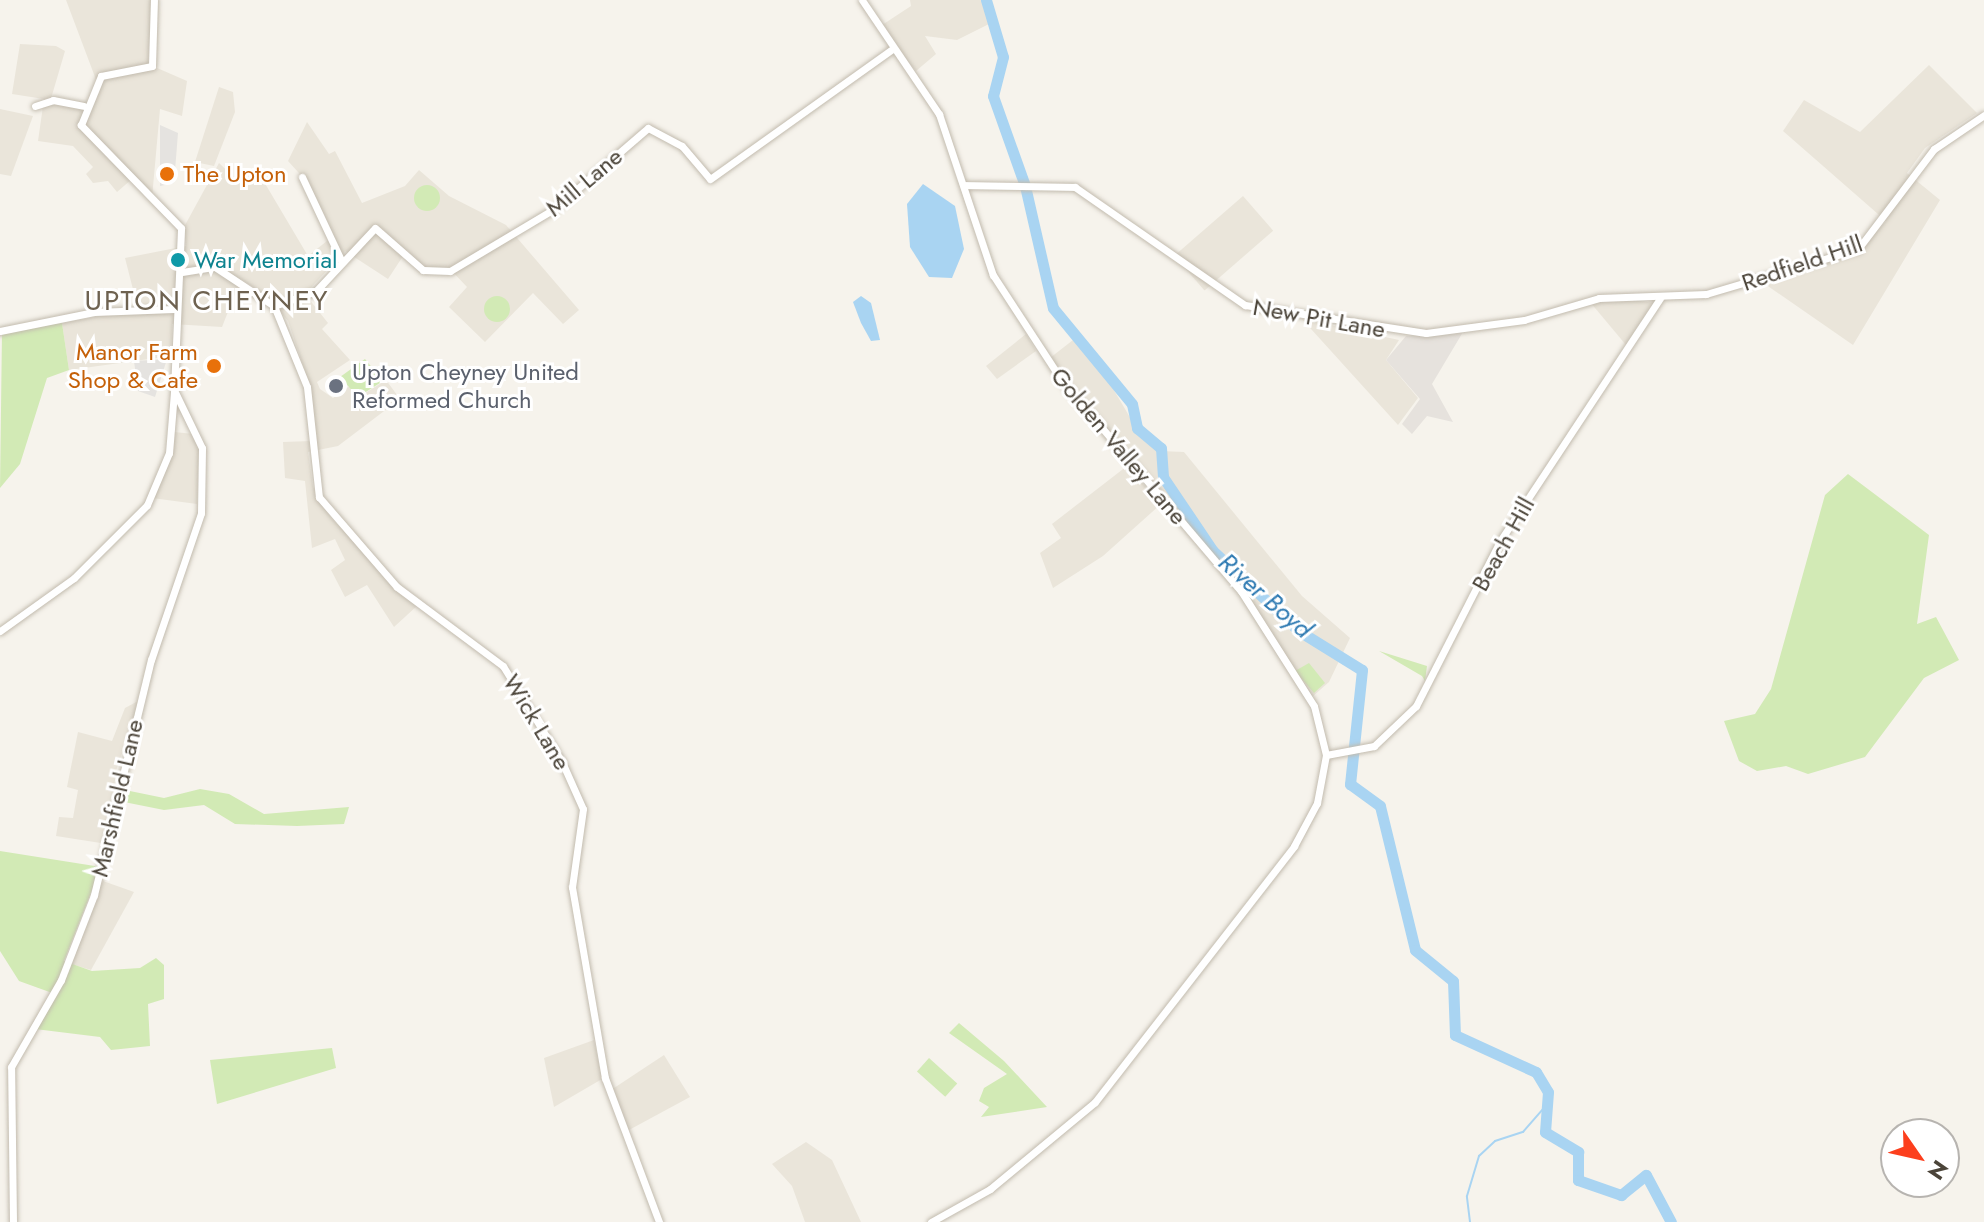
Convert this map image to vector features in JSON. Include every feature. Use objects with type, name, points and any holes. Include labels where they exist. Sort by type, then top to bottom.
[{"type":"street","points":[[35,106],[53,100],[83,106],[101,76],[152,66],[154,0]]},
{"type":"street","name":"Golden Valley Lane","points":[[862,0],[891,50],[930,95],[993,275],[1062,381],[1241,591],[1314,706],[1326,755]]},
{"type":"street","name":"Mill Lane","points":[[274,306],[316,291],[369,229],[380,228],[423,270],[450,271],[554,209],[648,128],[682,146],[710,179],[891,50]]},
{"type":"street","name":"Marshfield Lane","points":[[13,1222],[11,1067],[61,980],[94,895],[151,660],[201,513],[202,448],[174,390],[174,309],[182,272],[179,223],[84,135],[83,106]]},
{"type":"street","name":"Redfield Hill","points":[[1660,298],[1720,291],[1869,243],[1934,149],[1984,115]]},
{"type":"street","points":[[302,177],[341,260]]},
{"type":"street","name":"New Pit Lane","points":[[964,185],[1018,190],[1065,185],[1092,196],[1211,287],[1260,311],[1409,334],[1524,320],[1599,298],[1660,298]]},
{"type":"street","points":[[182,272],[215,267],[274,306]]},
{"type":"street","name":"Beach Hill","points":[[1326,755],[1374,746],[1416,706],[1500,541],[1660,298]]},
{"type":"street","name":"Wick Lane","points":[[274,306],[307,387],[319,497],[397,587],[503,666],[583,809],[572,887],[605,1078],[659,1222]]},
{"type":"street","points":[[0,331],[94,312],[174,309]]},
{"type":"street","points":[[0,631],[74,578],[147,505],[169,453],[174,390]]},
{"type":"street","points":[[931,1222],[990,1189],[1095,1102],[1294,846],[1317,803],[1326,755]]},
{"type":"shaded area","points":[[66,0],[152,0],[148,64],[187,81],[182,116],[160,109],[152,198],[132,179],[117,192],[108,181],[93,183],[86,174],[93,167],[73,146],[38,141],[44,99],[12,94],[20,44],[56,46],[65,51],[50,102],[86,109],[98,85]]},
{"type":"shaded area","points":[[910,0],[983,0],[989,24],[957,40],[925,36],[936,54],[916,71],[879,27],[911,6]]},
{"type":"shaded area","points":[[1929,65],[1977,113],[1925,148],[1907,173],[1940,200],[1853,345],[1762,282],[1861,249],[1886,221],[1783,131],[1804,100],[1860,132]]},
{"type":"shaded area","points":[[219,87],[233,92],[235,112],[214,166],[195,162]]},
{"type":"shaded area","points":[[0,109],[33,116],[11,176],[0,174]]},
{"type":"shaded area","points":[[307,122],[329,154],[335,151],[362,203],[405,186],[419,170],[449,196],[506,225],[579,310],[563,324],[533,293],[485,342],[449,307],[467,287],[450,269],[424,268],[407,250],[388,279],[345,251],[305,294],[328,323],[322,329],[350,360],[317,382],[320,389],[333,398],[351,385],[359,397],[386,380],[400,399],[338,446],[308,452],[313,487],[331,518],[418,605],[394,627],[367,585],[345,597],[331,570],[345,560],[335,539],[312,548],[305,481],[285,478],[283,442],[311,441],[311,389],[288,321],[268,297],[241,279],[222,327],[172,324],[171,356],[69,370],[62,323],[138,309],[125,258],[186,246],[184,227],[219,163],[246,189],[257,170],[308,256],[332,237],[308,183],[288,161]]},
{"type":"shaded area","points":[[160,125],[178,133],[174,183],[160,186]]},
{"type":"shaded area","points":[[1243,196],[1273,231],[1205,290],[1174,256]]},
{"type":"shaded area","points":[[1626,299],[1654,303],[1626,345],[1590,302]]},
{"type":"shaded area","points":[[1302,319],[1399,340],[1386,360],[1418,398],[1398,425]]},
{"type":"shaded area","points":[[1463,332],[1432,384],[1453,422],[1427,416],[1412,434],[1402,424],[1420,399],[1386,360],[1406,336]]},
{"type":"shaded area","points":[[1026,334],[1036,351],[997,379],[986,366]]},
{"type":"shaded area","points":[[1073,340],[1089,348],[1141,436],[1160,451],[1184,452],[1302,596],[1350,638],[1329,682],[1312,697],[1281,659],[1248,593],[1059,373],[1050,358]]},
{"type":"shaded area","points":[[167,359],[155,397],[138,391],[134,361]]},
{"type":"shaded area","points":[[174,432],[194,434],[199,444],[197,504],[152,498]]},
{"type":"shaded area","points":[[1127,466],[1161,504],[1103,556],[1053,588],[1040,553],[1061,538],[1052,524]]},
{"type":"shaded area","points":[[140,700],[116,771],[107,844],[56,836],[59,817],[73,818],[78,790],[67,787],[78,732],[112,741],[125,708]]},
{"type":"shaded area","points":[[103,881],[134,892],[91,970],[71,964]]},
{"type":"shaded area","points":[[594,1040],[602,1079],[554,1107],[544,1058]]},
{"type":"shaded area","points":[[664,1055],[690,1097],[629,1130],[611,1090]]},
{"type":"shaded area","points":[[806,1142],[832,1160],[861,1222],[805,1222],[792,1186],[772,1164]]},
{"type":"green space","points":[[427,185],[436,189],[440,198],[436,207],[427,211],[418,207],[414,198],[418,189]]},
{"type":"green space","points":[[497,296],[506,300],[510,309],[506,318],[497,322],[488,318],[484,309],[488,300]]},
{"type":"green space","points":[[62,323],[69,370],[47,378],[20,464],[0,488],[2,331]]},
{"type":"green space","points":[[365,359],[383,381],[358,397],[340,377]]},
{"type":"green space","points":[[1848,474],[1929,535],[1917,624],[1936,617],[1959,660],[1924,678],[1865,757],[1808,774],[1786,766],[1757,771],[1739,761],[1724,721],[1755,714],[1771,689],[1825,495]]},
{"type":"green space","points":[[1379,651],[1427,666],[1425,681],[1422,676]]},
{"type":"green space","points":[[1309,663],[1325,683],[1314,693],[1295,671]]},
{"type":"green space","points":[[200,789],[229,794],[264,814],[349,807],[344,824],[297,826],[235,824],[204,805],[164,810],[124,802],[125,790],[164,798]]},
{"type":"green space","points":[[0,851],[101,867],[64,961],[92,971],[140,968],[156,958],[164,965],[164,999],[148,1004],[150,1046],[111,1050],[100,1037],[35,1029],[55,994],[19,981],[0,951]]},
{"type":"green space","points":[[959,1023],[1004,1061],[1047,1107],[981,1117],[989,1107],[979,1101],[984,1088],[1007,1074],[949,1033]]},
{"type":"green space","points":[[332,1048],[336,1068],[217,1104],[210,1060]]},
{"type":"green space","points":[[929,1058],[957,1083],[945,1097],[917,1071]]},
{"type":"water","points":[[923,184],[955,206],[964,249],[952,278],[929,277],[910,247],[907,204]]},
{"type":"water","points":[[861,296],[871,303],[880,340],[871,341],[861,323],[853,302]]},
{"type":"waterway","name":"River Boyd","points":[[986,0],[1003,57],[993,96],[1025,186],[1053,308],[1132,404],[1137,428],[1161,448],[1163,477],[1213,551],[1299,631],[1362,670],[1350,784],[1380,806],[1415,950],[1453,981],[1455,1035],[1536,1072],[1548,1092],[1545,1132],[1578,1152],[1578,1180],[1621,1195],[1646,1175],[1671,1222]]},
{"type":"waterway","points":[[1470,1222],[1467,1196],[1479,1156],[1495,1141],[1523,1132],[1543,1109]]},
{"type":"place","name":"The Upton","points":[[167,174]]},
{"type":"place","name":"War Memorial","points":[[178,260]]},
{"type":"place","name":"Manor Farm Shop & Cafe","points":[[214,366]]},
{"type":"place","name":"Upton Cheyney United Reformed Church","points":[[336,386]]},
{"type":"district","name":"UPTON CHEYNEY","points":[[207,301]]}]
